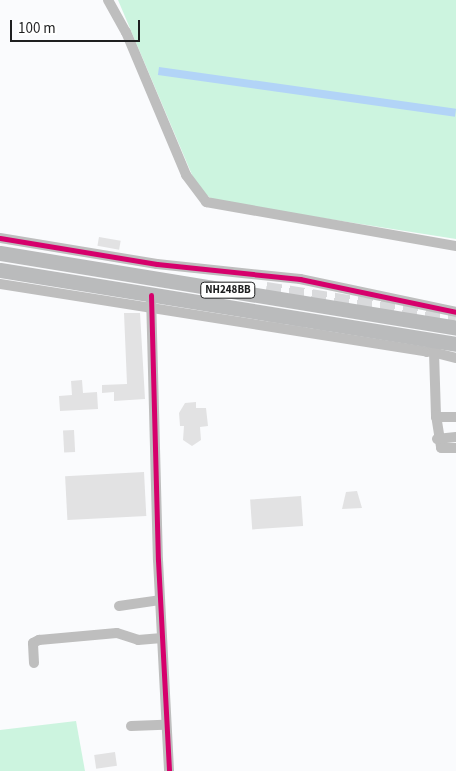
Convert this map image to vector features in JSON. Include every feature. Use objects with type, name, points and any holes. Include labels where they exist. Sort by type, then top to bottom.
[{"type":"highway","name":"NH248BB","points":[[0,253],[456,328]]},
{"type":"highway","name":"NH248BB","points":[[0,270],[151,301],[434,348],[456,344]]},
{"type":"street","points":[[108,0],[126,32],[188,180],[206,202],[456,246]]},
{"type":"street","points":[[0,238],[157,264],[300,279],[456,312]]},
{"type":"street","points":[[0,284],[151,301],[164,725],[170,771]]},
{"type":"street","points":[[456,358],[434,348],[437,439],[441,448],[456,448]]},
{"type":"street","points":[[436,414],[439,418],[456,417]]},
{"type":"street","points":[[437,439],[456,437]]},
{"type":"street","points":[[119,606],[160,600]]},
{"type":"street","points":[[34,663],[33,643],[39,640],[117,633],[138,640],[162,638]]},
{"type":"street","points":[[131,726],[164,725]]},
{"type":"green space","points":[[118,0],[456,0],[456,239],[215,201],[198,189]]},
{"type":"green space","points":[[76,721],[85,771],[0,771],[0,730]]},
{"type":"water","points":[[159,67],[456,109],[455,117],[158,75]]},
{"type":"building","points":[[99,237],[121,241],[119,250],[97,246]]},
{"type":"building","points":[[124,313],[140,313],[145,399],[114,401],[114,392],[102,393],[102,385],[127,384]]},
{"type":"building","points":[[82,380],[83,393],[97,392],[98,409],[60,411],[59,396],[72,395],[71,381]]},
{"type":"building","points":[[196,402],[196,408],[206,408],[208,426],[200,427],[201,440],[192,446],[183,440],[184,426],[180,426],[179,413],[185,403]]},
{"type":"building","points":[[74,430],[75,452],[64,453],[63,431]]},
{"type":"building","points":[[144,472],[146,516],[67,520],[65,476]]},
{"type":"building","points":[[357,491],[362,508],[342,509],[346,492]]},
{"type":"building","points":[[301,496],[303,526],[252,529],[250,500]]},
{"type":"building","points":[[115,752],[117,766],[96,769],[94,755]]},
{"type":"tunnel","points":[[266,289],[456,319]]},
{"type":"tunnel","points":[[268,321],[336,333]]},
{"type":"cycle path","points":[[0,238],[157,264],[300,279],[456,312]]},
{"type":"cycle path","points":[[151,295],[158,560],[169,771]]}]
